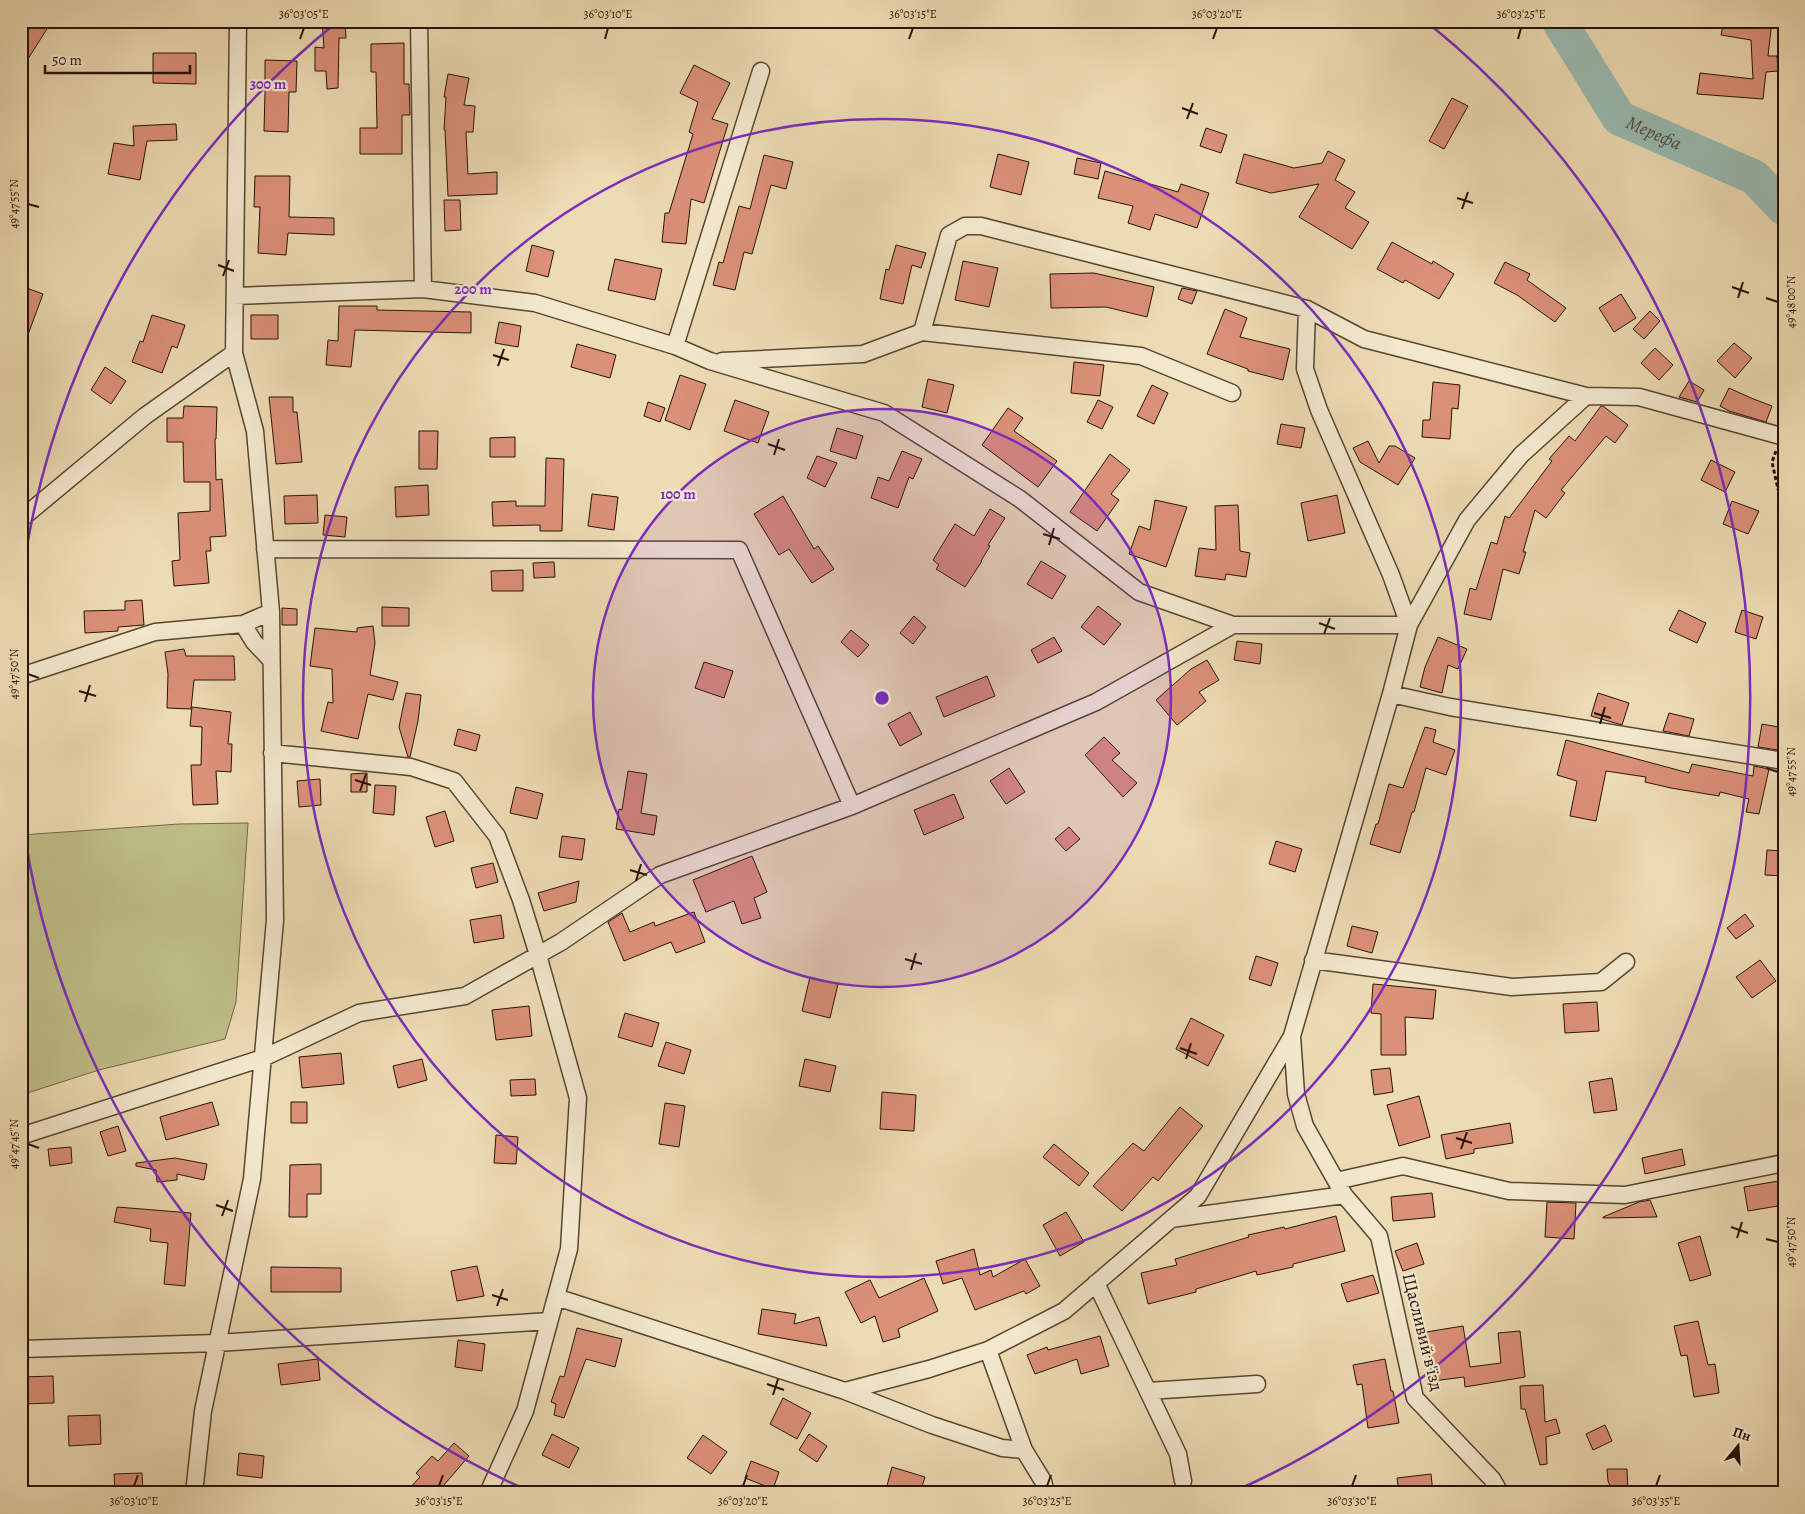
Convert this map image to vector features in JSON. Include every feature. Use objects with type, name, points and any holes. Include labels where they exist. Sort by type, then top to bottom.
[{"type":"street","points":[[194,1493],[203,1411],[252,1180],[274,920],[270,612],[256,431],[234,353],[238,21]]},
{"type":"street","points":[[419,21],[423,289]]},
{"type":"street","points":[[675,346],[761,71]]},
{"type":"street","points":[[922,332],[949,235],[965,226],[981,226],[1307,309],[1364,339],[1586,396],[1639,396],[1781,436]]},
{"type":"street","points":[[235,296],[423,289],[535,303],[675,346],[710,362],[884,413],[1020,499],[1139,592],[1233,626],[1409,626]]},
{"type":"street","points":[[1307,309],[1305,369],[1319,410],[1392,575],[1409,626]]},
{"type":"street","points":[[710,362],[862,354],[922,332],[1141,356],[1232,393]]},
{"type":"street","points":[[21,519],[145,416],[234,353]]},
{"type":"street","points":[[845,1391],[929,1369],[988,1350],[1064,1311],[1198,1196],[1292,1036],[1409,626],[1466,520],[1521,456],[1586,396]]},
{"type":"street","points":[[265,549],[739,550],[852,806]]},
{"type":"street","points":[[21,676],[155,632],[243,624],[270,612]]},
{"type":"street","points":[[243,624],[254,642],[271,660]]},
{"type":"street","points":[[21,1136],[263,1058],[359,1013],[465,996],[561,942],[660,875],[852,806],[1096,702],[1233,626]]},
{"type":"street","points":[[1391,694],[1450,706],[1784,761]]},
{"type":"street","points":[[272,753],[411,766],[454,781],[497,836],[521,900],[538,955],[578,1098],[569,1249],[525,1411],[488,1493]]},
{"type":"street","points":[[1313,960],[1512,987],[1601,982],[1626,962]]},
{"type":"street","name":"Щасливий в'їзд","points":[[1292,1036],[1296,1094],[1305,1126],[1340,1188],[1379,1236],[1415,1398],[1492,1479],[1500,1493]]},
{"type":"street","points":[[1171,1219],[1340,1188],[1403,1166],[1509,1192],[1625,1195],[1784,1163]]},
{"type":"street","points":[[1096,1283],[1178,1454],[1183,1481]]},
{"type":"street","points":[[556,1297],[845,1391],[932,1425],[1002,1448],[1024,1450]]},
{"type":"street","points":[[21,1349],[217,1343],[549,1321]]},
{"type":"street","points":[[988,1350],[1024,1450],[1043,1481],[1046,1493]]},
{"type":"street","points":[[1148,1391],[1257,1384]]},
{"type":"path","points":[[1781,436],[1772,462],[1784,505]]},
{"type":"shaded area","points":[[248,823],[236,1002],[225,1039],[99,1070],[21,1095],[21,835],[179,824]]},
{"type":"building","points":[[21,21],[52,21],[21,70]]},
{"type":"building","points":[[322,21],[345,21],[346,38],[339,38],[338,88],[327,89],[326,71],[315,71],[315,47],[324,48]]},
{"type":"building","points":[[1724,21],[1772,21],[1768,56],[1777,56],[1778,71],[1766,72],[1763,99],[1697,94],[1700,73],[1753,79],[1751,40],[1721,35]]},
{"type":"building","points":[[404,43],[404,84],[409,84],[410,115],[402,115],[402,154],[360,154],[360,128],[377,128],[376,72],[371,72],[371,44]]},
{"type":"building","points":[[153,53],[196,53],[196,84],[153,83]]},
{"type":"building","points":[[265,60],[297,61],[296,92],[289,92],[288,132],[264,131]]},
{"type":"building","points":[[694,65],[730,83],[712,119],[728,124],[704,203],[691,199],[686,244],[662,242],[665,213],[669,213],[693,134],[689,132],[698,102],[680,93]]},
{"type":"building","points":[[448,74],[469,78],[464,105],[475,106],[473,132],[466,132],[468,174],[497,172],[497,194],[448,196],[444,130],[446,97],[444,97]]},
{"type":"building","points":[[1452,98],[1468,106],[1444,149],[1429,141]]},
{"type":"building","points":[[176,124],[177,140],[147,141],[140,180],[108,174],[114,143],[134,146],[133,126]]},
{"type":"building","points":[[1206,128],[1227,135],[1221,153],[1200,146]]},
{"type":"building","points":[[1328,151],[1345,160],[1335,180],[1355,192],[1345,208],[1369,222],[1352,249],[1299,217],[1319,184],[1271,193],[1236,183],[1244,154],[1294,168],[1322,163]]},
{"type":"building","points":[[998,154],[1029,162],[1021,195],[990,187]]},
{"type":"building","points":[[764,155],[793,162],[786,189],[771,185],[752,254],[744,252],[735,290],[713,285],[719,262],[723,263],[739,206],[750,209]]},
{"type":"building","points":[[1077,158],[1101,163],[1098,179],[1074,174]]},
{"type":"building","points":[[1105,171],[1178,192],[1181,184],[1209,193],[1197,228],[1155,214],[1150,230],[1128,223],[1133,206],[1098,198]]},
{"type":"building","points":[[255,176],[290,176],[289,217],[334,218],[334,235],[288,233],[286,255],[258,253],[260,207],[254,207]]},
{"type":"building","points":[[444,200],[460,200],[461,230],[445,231]]},
{"type":"building","points":[[1392,242],[1432,264],[1433,261],[1454,274],[1439,299],[1405,280],[1403,283],[1377,269]]},
{"type":"building","points":[[532,245],[554,251],[548,277],[526,271]]},
{"type":"building","points":[[896,245],[926,253],[921,268],[912,265],[903,304],[880,299],[886,269],[889,270]]},
{"type":"building","points":[[615,259],[662,269],[655,300],[608,290]]},
{"type":"building","points":[[963,261],[998,268],[989,307],[955,300]]},
{"type":"building","points":[[1505,262],[1530,274],[1527,280],[1566,308],[1555,322],[1517,295],[1494,283]]},
{"type":"building","points":[[1094,273],[1154,287],[1147,317],[1106,307],[1051,308],[1050,274]]},
{"type":"building","points":[[21,286],[43,294],[23,348],[21,348]]},
{"type":"building","points":[[1182,288],[1197,291],[1192,304],[1178,299]]},
{"type":"building","points":[[1621,294],[1636,318],[1614,332],[1599,308]]},
{"type":"building","points":[[339,306],[377,306],[377,310],[471,312],[471,333],[355,330],[351,367],[326,365],[328,340],[338,341]]},
{"type":"building","points":[[1225,309],[1247,318],[1240,337],[1290,349],[1283,380],[1248,371],[1248,369],[1207,354]]},
{"type":"building","points":[[1650,311],[1660,321],[1644,339],[1633,329]]},
{"type":"building","points":[[152,315],[185,325],[177,348],[172,346],[162,373],[132,362],[140,341],[143,342]]},
{"type":"building","points":[[251,315],[278,315],[278,339],[251,339]]},
{"type":"building","points":[[499,322],[521,326],[518,347],[495,343]]},
{"type":"building","points":[[1734,343],[1752,358],[1735,378],[1717,361]]},
{"type":"building","points":[[577,344],[616,355],[610,378],[571,367]]},
{"type":"building","points":[[1655,348],[1673,365],[1659,380],[1641,363]]},
{"type":"building","points":[[1074,362],[1104,365],[1100,396],[1071,393]]},
{"type":"building","points":[[105,367],[126,381],[111,404],[91,390]]},
{"type":"building","points":[[680,375],[706,384],[690,430],[665,420]]},
{"type":"building","points":[[928,379],[954,385],[947,413],[922,407]]},
{"type":"building","points":[[1689,381],[1704,390],[1697,402],[1679,397]]},
{"type":"building","points":[[1433,382],[1460,385],[1458,409],[1452,408],[1450,439],[1422,437],[1423,420],[1430,420]]},
{"type":"building","points":[[1152,385],[1168,393],[1154,424],[1137,416]]},
{"type":"building","points":[[1729,388],[1772,406],[1766,422],[1729,411],[1720,406]]},
{"type":"building","points":[[269,397],[293,397],[293,412],[297,412],[302,462],[276,464]]},
{"type":"building","points":[[735,400],[769,412],[758,443],[724,431]]},
{"type":"building","points":[[1098,400],[1113,407],[1102,429],[1087,422]]},
{"type":"building","points":[[648,402],[665,408],[660,422],[644,416]]},
{"type":"building","points":[[184,406],[217,407],[215,439],[216,480],[222,479],[226,536],[210,537],[211,551],[206,551],[209,583],[174,586],[172,561],[180,560],[178,513],[210,511],[210,482],[184,482],[183,442],[167,442],[167,418],[183,418]]},
{"type":"building","points":[[1601,406],[1628,425],[1615,443],[1606,436],[1561,490],[1565,493],[1546,518],[1535,510],[1519,574],[1503,569],[1491,620],[1464,614],[1470,588],[1476,590],[1491,542],[1497,544],[1505,516],[1509,518],[1552,461],[1549,459],[1569,436],[1575,441]]},
{"type":"building","points":[[1008,408],[1023,418],[1014,431],[1057,461],[1038,487],[982,445]]},
{"type":"building","points":[[1281,424],[1305,428],[1301,448],[1277,444]]},
{"type":"building","points":[[837,428],[863,436],[856,459],[830,451]]},
{"type":"building","points":[[419,431],[438,431],[437,469],[419,469]]},
{"type":"building","points":[[515,437],[515,457],[490,457],[490,438]]},
{"type":"building","points":[[1368,441],[1379,463],[1389,446],[1395,446],[1415,458],[1398,485],[1360,462],[1353,448]]},
{"type":"building","points":[[902,451],[922,459],[913,479],[909,477],[898,508],[871,498],[878,477],[889,481]]},
{"type":"building","points":[[1110,454],[1130,470],[1111,494],[1119,500],[1097,531],[1070,512]]},
{"type":"building","points":[[817,456],[837,463],[825,487],[807,478]]},
{"type":"building","points":[[546,458],[564,459],[562,531],[540,531],[540,525],[493,526],[492,502],[516,501],[516,506],[545,506]]},
{"type":"building","points":[[1711,460],[1735,472],[1725,492],[1701,480]]},
{"type":"building","points":[[428,485],[429,515],[396,517],[395,487]]},
{"type":"building","points":[[592,494],[618,497],[614,530],[588,526]]},
{"type":"building","points":[[317,495],[318,523],[285,524],[284,496]]},
{"type":"building","points":[[1337,495],[1345,533],[1308,541],[1301,503]]},
{"type":"building","points":[[783,496],[814,549],[818,546],[834,569],[812,583],[789,549],[779,555],[754,514]]},
{"type":"building","points":[[1155,500],[1187,507],[1166,567],[1129,554],[1139,526],[1150,530]]},
{"type":"building","points":[[1732,501],[1759,511],[1748,534],[1723,524]]},
{"type":"building","points":[[1238,505],[1240,551],[1250,553],[1246,577],[1226,574],[1225,580],[1195,576],[1199,548],[1216,550],[1215,506]]},
{"type":"building","points":[[990,509],[1005,518],[988,545],[990,546],[982,561],[965,587],[936,569],[939,565],[933,560],[955,524],[974,536]]},
{"type":"building","points":[[325,515],[347,517],[345,537],[323,535]]},
{"type":"building","points":[[1041,561],[1066,576],[1052,599],[1027,584]]},
{"type":"building","points":[[554,562],[555,577],[534,578],[533,563]]},
{"type":"building","points":[[523,570],[523,591],[492,591],[491,571]]},
{"type":"building","points":[[142,600],[144,625],[118,627],[118,631],[85,633],[84,611],[125,610],[125,601]]},
{"type":"building","points":[[1098,606],[1121,624],[1104,645],[1081,627]]},
{"type":"building","points":[[382,607],[409,608],[409,626],[382,626]]},
{"type":"building","points":[[282,608],[297,609],[297,625],[282,625]]},
{"type":"building","points":[[1679,610],[1706,623],[1697,643],[1669,630]]},
{"type":"building","points":[[1742,610],[1763,617],[1756,639],[1735,632]]},
{"type":"building","points":[[914,616],[926,627],[913,644],[900,633]]},
{"type":"building","points":[[373,626],[375,643],[370,675],[398,682],[393,700],[368,694],[358,739],[321,731],[328,702],[333,703],[332,669],[310,666],[315,628],[357,632],[357,628]]},
{"type":"building","points":[[851,630],[869,645],[858,657],[841,642]]},
{"type":"building","points":[[1054,637],[1062,651],[1038,663],[1031,650]]},
{"type":"building","points":[[1438,637],[1467,649],[1458,669],[1448,665],[1442,693],[1420,687],[1425,667]]},
{"type":"building","points":[[1237,641],[1262,644],[1260,664],[1234,660]]},
{"type":"building","points":[[184,649],[186,656],[234,656],[235,680],[194,680],[191,709],[167,708],[168,674],[165,652]]},
{"type":"building","points":[[1207,660],[1219,680],[1199,692],[1206,701],[1177,725],[1156,700],[1191,669]]},
{"type":"building","points":[[704,662],[733,671],[724,698],[695,688]]},
{"type":"building","points":[[987,676],[995,696],[944,717],[936,697]]},
{"type":"building","points":[[406,693],[421,695],[418,721],[410,757],[408,757],[399,727]]},
{"type":"building","points":[[1598,693],[1629,703],[1622,725],[1591,716]]},
{"type":"building","points":[[192,707],[231,712],[228,744],[232,744],[231,772],[216,771],[218,804],[193,805],[191,765],[201,765],[202,727],[190,726]]},
{"type":"building","points":[[910,712],[922,734],[900,746],[888,724]]},
{"type":"building","points":[[1669,713],[1694,719],[1689,736],[1663,731]]},
{"type":"building","points":[[1762,724],[1784,728],[1784,751],[1758,747]]},
{"type":"building","points":[[1425,727],[1436,730],[1433,742],[1455,750],[1446,775],[1426,768],[1400,853],[1370,844],[1376,824],[1378,824],[1389,784],[1403,788]]},
{"type":"building","points":[[458,729],[480,735],[476,751],[454,745]]},
{"type":"building","points":[[1104,737],[1120,753],[1112,760],[1137,783],[1123,797],[1085,755]]},
{"type":"building","points":[[1566,740],[1689,773],[1692,764],[1753,776],[1754,766],[1769,769],[1759,814],[1746,812],[1749,799],[1720,792],[1719,796],[1671,788],[1645,782],[1646,777],[1606,771],[1596,821],[1570,816],[1577,781],[1557,775]]},
{"type":"building","points":[[1009,768],[1025,792],[1006,804],[990,781]]},
{"type":"building","points":[[628,771],[647,774],[641,813],[657,816],[654,835],[616,829],[619,809],[622,810]]},
{"type":"building","points":[[367,773],[367,792],[351,792],[351,774]]},
{"type":"building","points":[[320,779],[321,805],[299,807],[297,781]]},
{"type":"building","points":[[375,785],[396,786],[394,815],[373,813]]},
{"type":"building","points":[[516,787],[543,794],[537,819],[510,813]]},
{"type":"building","points":[[954,794],[964,818],[924,835],[914,810]]},
{"type":"building","points":[[445,811],[454,841],[435,847],[426,817]]},
{"type":"building","points":[[1069,827],[1080,839],[1066,851],[1055,839]]},
{"type":"building","points":[[562,836],[585,839],[582,860],[559,857]]},
{"type":"building","points":[[1276,841],[1302,849],[1295,872],[1269,864]]},
{"type":"building","points":[[1767,850],[1784,851],[1784,876],[1765,875]]},
{"type":"building","points":[[752,856],[767,892],[754,898],[761,918],[742,924],[734,901],[706,912],[693,880]]},
{"type":"building","points":[[493,863],[498,882],[476,888],[471,868]]},
{"type":"building","points":[[579,881],[576,902],[544,911],[538,893]]},
{"type":"building","points":[[694,912],[705,942],[676,953],[671,942],[624,961],[608,922],[622,913],[630,932],[654,922],[655,926]]},
{"type":"building","points":[[1745,914],[1754,926],[1736,939],[1727,928]]},
{"type":"building","points":[[501,915],[504,938],[474,943],[470,920]]},
{"type":"building","points":[[1352,926],[1378,932],[1372,953],[1347,946]]},
{"type":"building","points":[[1256,956],[1278,963],[1271,986],[1249,979]]},
{"type":"building","points":[[1760,960],[1776,981],[1752,998],[1736,977]]},
{"type":"building","points":[[810,977],[838,984],[830,1018],[802,1011]]},
{"type":"building","points":[[1373,984],[1436,990],[1433,1019],[1405,1017],[1406,1055],[1381,1055],[1381,1014],[1371,1013]]},
{"type":"building","points":[[1597,1002],[1599,1031],[1565,1033],[1563,1004]]},
{"type":"building","points":[[529,1006],[532,1036],[496,1040],[492,1010]]},
{"type":"building","points":[[625,1013],[659,1023],[652,1047],[618,1037]]},
{"type":"building","points":[[1191,1018],[1224,1035],[1208,1066],[1176,1049]]},
{"type":"building","points":[[666,1042],[691,1050],[684,1074],[658,1066]]},
{"type":"building","points":[[341,1053],[344,1084],[302,1088],[299,1057]]},
{"type":"building","points":[[422,1059],[427,1080],[398,1088],[393,1066]]},
{"type":"building","points":[[805,1059],[836,1066],[830,1092],[799,1086]]},
{"type":"building","points":[[1390,1068],[1393,1092],[1374,1095],[1371,1070]]},
{"type":"building","points":[[1612,1078],[1617,1110],[1594,1113],[1589,1082]]},
{"type":"building","points":[[535,1079],[536,1095],[511,1096],[510,1080]]},
{"type":"building","points":[[882,1092],[916,1095],[914,1131],[880,1129]]},
{"type":"building","points":[[1419,1096],[1430,1137],[1399,1146],[1387,1105]]},
{"type":"building","points":[[212,1102],[219,1125],[166,1140],[160,1117]]},
{"type":"building","points":[[291,1102],[307,1102],[307,1123],[291,1123]]},
{"type":"building","points":[[665,1103],[685,1106],[679,1147],[659,1144]]},
{"type":"building","points":[[1180,1107],[1203,1126],[1158,1181],[1153,1177],[1122,1211],[1093,1186],[1133,1143],[1144,1151]]},
{"type":"building","points":[[1510,1123],[1513,1143],[1474,1149],[1474,1153],[1446,1159],[1441,1135]]},
{"type":"building","points":[[118,1126],[126,1151],[108,1156],[100,1132]]},
{"type":"building","points":[[496,1135],[518,1137],[516,1164],[494,1163]]},
{"type":"building","points":[[1054,1144],[1089,1173],[1079,1186],[1043,1157]]},
{"type":"building","points":[[71,1147],[72,1163],[50,1166],[48,1149]]},
{"type":"building","points":[[1682,1149],[1685,1165],[1645,1174],[1642,1158]]},
{"type":"building","points":[[175,1158],[207,1164],[204,1180],[177,1174],[177,1180],[157,1182],[156,1170],[136,1166],[136,1163]]},
{"type":"building","points":[[321,1164],[321,1194],[307,1194],[307,1217],[289,1217],[290,1165]]},
{"type":"building","points":[[1784,1180],[1784,1205],[1748,1211],[1744,1187]]},
{"type":"building","points":[[1432,1193],[1435,1217],[1393,1221],[1391,1197]]},
{"type":"building","points":[[1650,1200],[1657,1217],[1603,1218],[1639,1202]]},
{"type":"building","points":[[1547,1202],[1576,1203],[1574,1239],[1545,1237]]},
{"type":"building","points":[[117,1207],[191,1213],[185,1286],[164,1284],[168,1243],[150,1241],[151,1229],[114,1222]]},
{"type":"building","points":[[1066,1212],[1084,1242],[1060,1256],[1043,1225]]},
{"type":"building","points":[[1336,1216],[1345,1251],[1293,1264],[1293,1267],[1257,1275],[1256,1271],[1196,1289],[1196,1292],[1148,1304],[1141,1273],[1177,1265],[1175,1259],[1249,1237],[1248,1235],[1284,1227],[1285,1229]]},
{"type":"building","points":[[1700,1236],[1711,1275],[1690,1281],[1678,1243]]},
{"type":"building","points":[[1417,1243],[1424,1264],[1403,1271],[1395,1251]]},
{"type":"building","points":[[974,1249],[980,1275],[991,1270],[993,1277],[1025,1259],[1040,1286],[1026,1294],[1024,1291],[975,1310],[962,1278],[943,1284],[936,1261]]},
{"type":"building","points":[[477,1266],[484,1296],[457,1301],[451,1271]]},
{"type":"building","points":[[271,1267],[341,1268],[341,1292],[271,1292]]},
{"type":"building","points":[[1373,1275],[1379,1293],[1347,1302],[1341,1284]]},
{"type":"building","points":[[924,1278],[938,1311],[898,1329],[900,1337],[883,1342],[875,1316],[861,1323],[845,1292],[870,1280],[879,1298]]},
{"type":"building","points":[[762,1309],[796,1314],[794,1324],[819,1317],[827,1346],[758,1334]]},
{"type":"building","points":[[1698,1321],[1708,1365],[1715,1364],[1719,1393],[1694,1397],[1687,1355],[1681,1356],[1674,1326]]},
{"type":"building","points":[[1463,1326],[1470,1367],[1501,1363],[1498,1333],[1520,1331],[1525,1377],[1465,1387],[1464,1377],[1433,1381],[1429,1354],[1423,1355],[1420,1333]]},
{"type":"building","points":[[577,1328],[622,1339],[615,1367],[586,1359],[564,1418],[554,1415],[556,1404],[551,1402],[560,1376],[564,1377]]},
{"type":"building","points":[[1100,1336],[1109,1366],[1081,1374],[1077,1359],[1035,1374],[1027,1355],[1047,1347],[1048,1350]]},
{"type":"building","points":[[458,1340],[485,1344],[482,1371],[455,1367]]},
{"type":"building","points":[[318,1359],[320,1380],[281,1385],[278,1364]]},
{"type":"building","points":[[1385,1359],[1399,1423],[1368,1428],[1362,1384],[1357,1385],[1353,1365]]},
{"type":"building","points":[[53,1376],[54,1403],[21,1404],[21,1377]]},
{"type":"building","points":[[1543,1385],[1545,1422],[1556,1419],[1560,1433],[1546,1437],[1547,1464],[1540,1465],[1525,1409],[1521,1409],[1520,1386]]},
{"type":"building","points":[[783,1398],[811,1413],[797,1439],[770,1424]]},
{"type":"building","points":[[100,1415],[101,1444],[69,1446],[68,1416]]},
{"type":"building","points":[[1605,1425],[1612,1441],[1593,1450],[1586,1434]]},
{"type":"building","points":[[552,1434],[579,1448],[569,1468],[542,1455]]},
{"type":"building","points":[[809,1434],[827,1446],[817,1462],[799,1450]]},
{"type":"building","points":[[703,1435],[727,1452],[711,1474],[687,1458]]},
{"type":"building","points":[[454,1443],[469,1456],[437,1493],[405,1493],[420,1477],[416,1473],[432,1456],[438,1461]]},
{"type":"building","points":[[239,1453],[264,1456],[262,1478],[237,1475]]},
{"type":"building","points":[[751,1461],[779,1472],[773,1489],[745,1478]]},
{"type":"building","points":[[892,1467],[925,1477],[920,1493],[885,1493]]},
{"type":"building","points":[[1607,1469],[1627,1469],[1628,1493],[1613,1493],[1608,1481]]},
{"type":"building","points":[[142,1473],[143,1493],[115,1493],[114,1474]]},
{"type":"building","points":[[1431,1474],[1433,1493],[1399,1493],[1397,1478]]},
{"type":"waterway","name":"Мерефа","points":[[1559,21],[1619,118],[1754,177],[1784,208]]}]
